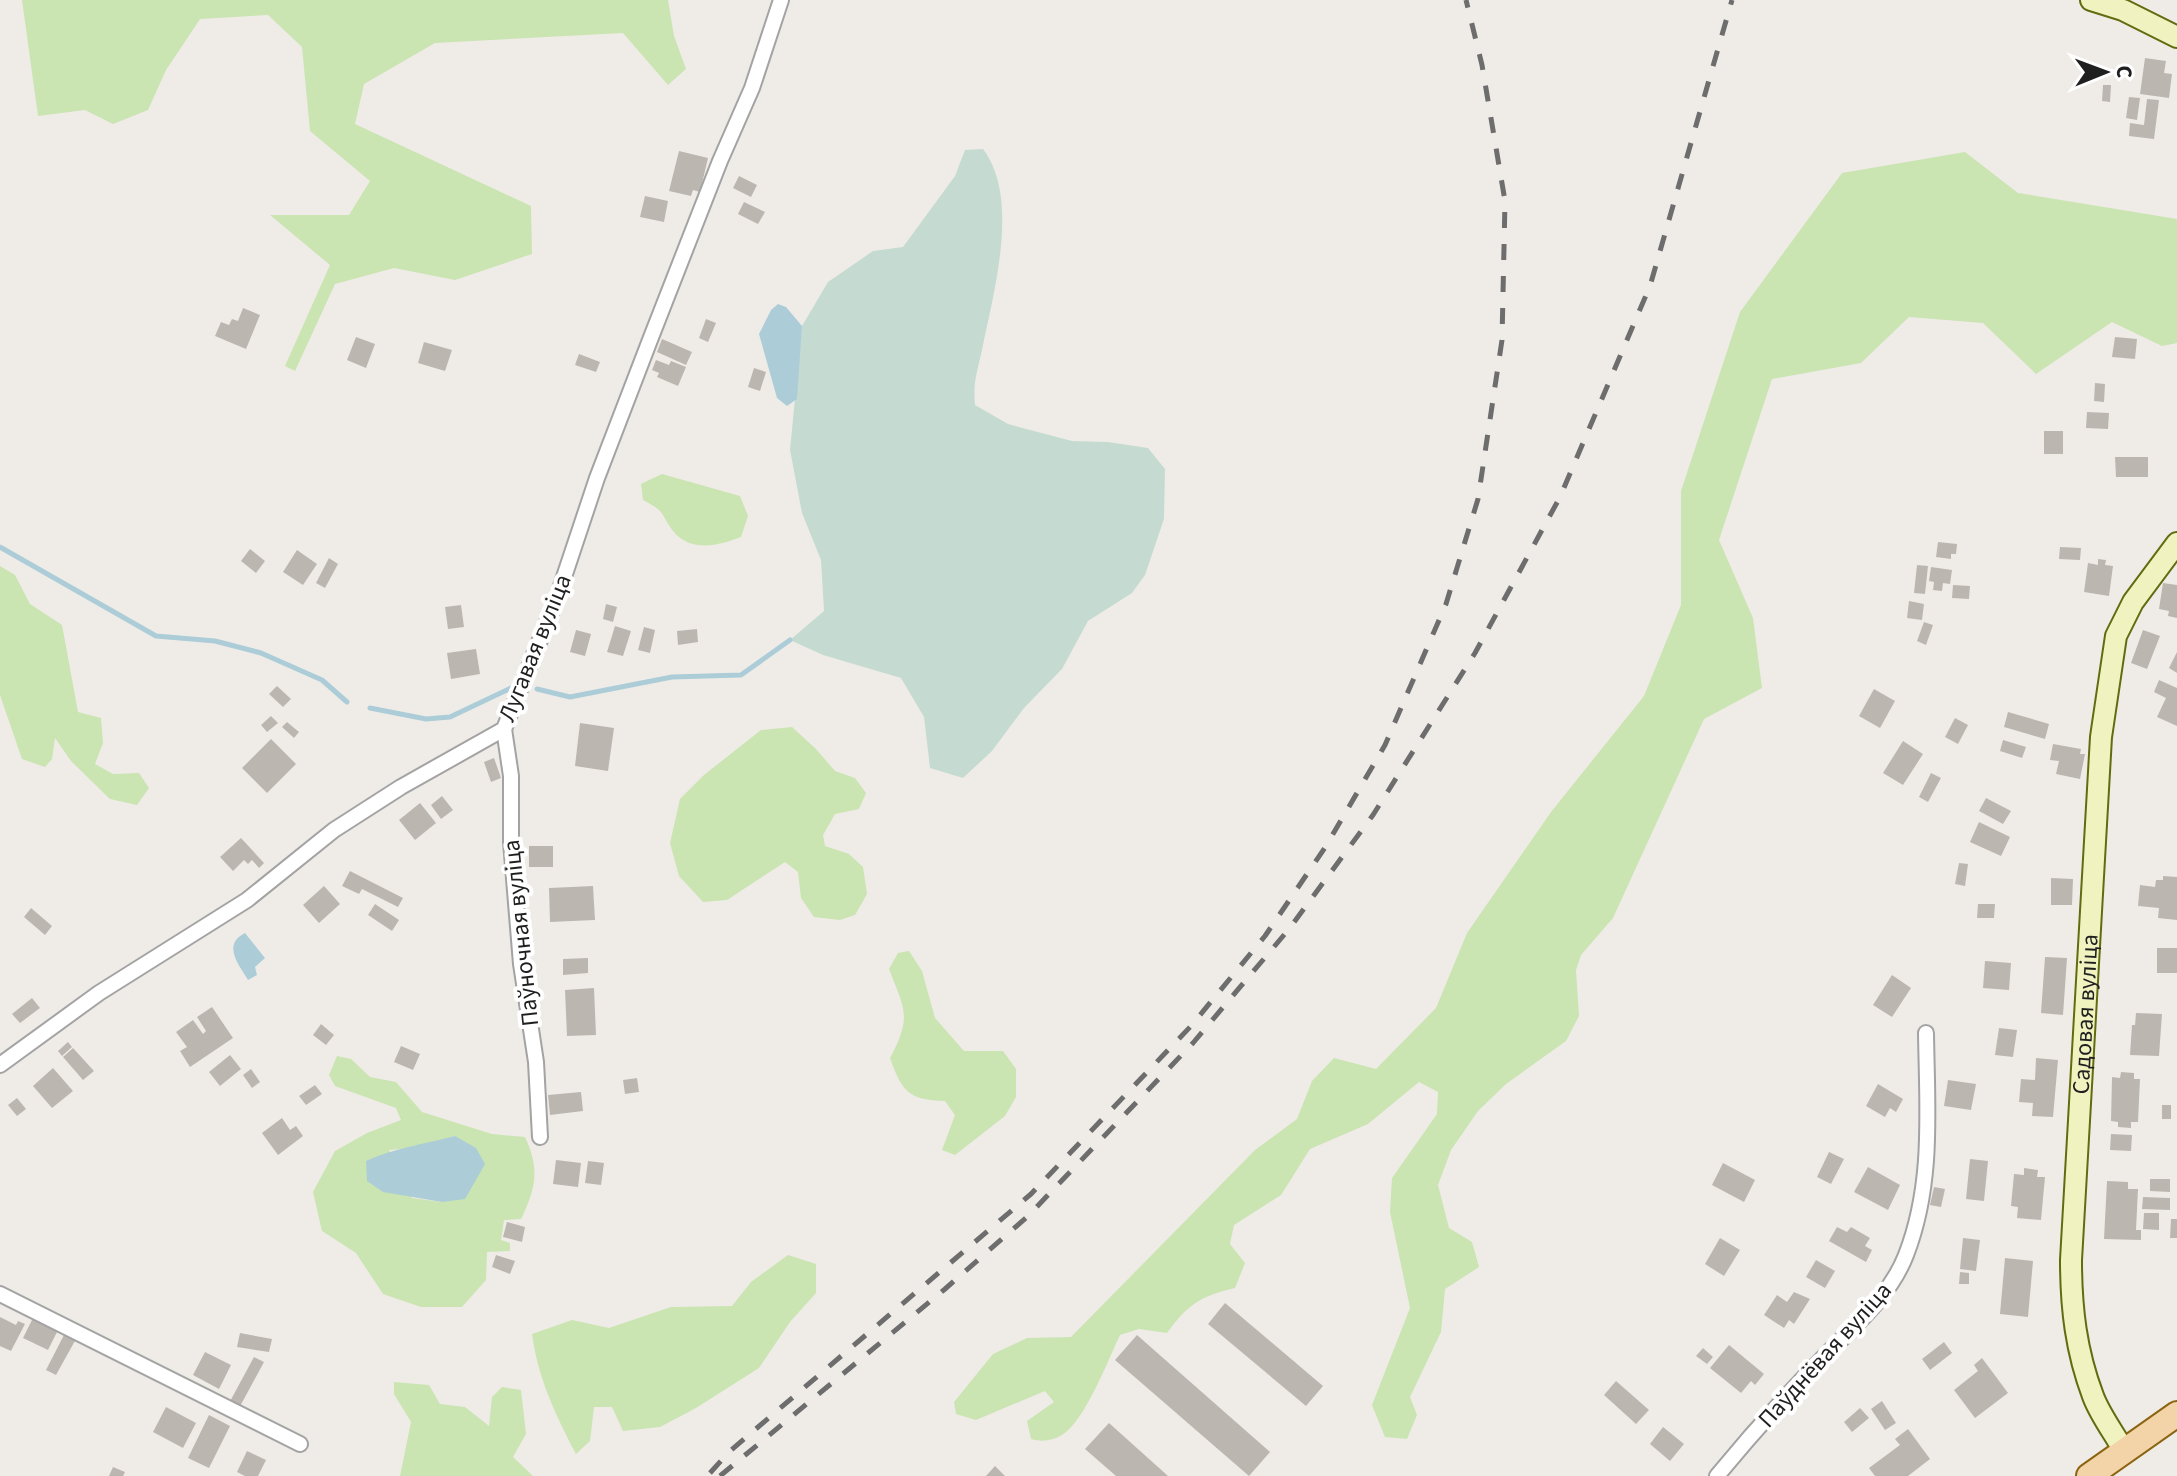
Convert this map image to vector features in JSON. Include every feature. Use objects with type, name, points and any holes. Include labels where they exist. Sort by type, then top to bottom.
[{"type":"main road","points":[[2089,1476],[2177,1414]]},
{"type":"street","name":"Лугавая вуліца","points":[[0,1065],[99,993],[247,900],[334,830],[401,787],[504,729],[557,598],[597,478],[650,340],[752,88],[781,0]]},
{"type":"street","points":[[2091,0],[2123,10],[2177,37]]},
{"type":"street","name":"Садовая вуліца","points":[[2124,1451],[2094,1399],[2076,1341],[2071,1302],[2101,737],[2116,636],[2133,602],[2177,543]]},
{"type":"street","name":"Паўночная вуліца","points":[[504,729],[511,776],[511,842],[521,964],[536,1062],[540,1137]]},
{"type":"street","name":"Паўднёвая вуліца","points":[[1717,1476],[1816,1365],[1886,1293],[1905,1256],[1918,1214],[1928,1162],[1926,1033]]},
{"type":"street","points":[[0,1294],[300,1444]]},
{"type":"green space","points":[[22,0],[668,0],[674,36],[686,69],[668,85],[623,33],[435,43],[364,84],[355,124],[531,206],[532,254],[455,280],[394,268],[335,284],[295,371],[285,366],[330,265],[270,215],[349,215],[370,181],[310,131],[302,47],[268,15],[200,19],[166,70],[148,110],[113,124],[85,110],[38,116]]},
{"type":"green space","points":[[983,149],[994,170],[1002,220],[997,275],[975,383],[975,405],[1008,424],[1072,441],[1148,448],[1165,469],[1164,519],[1145,575],[1132,593],[1088,621],[1062,669],[1024,708],[992,751],[963,778],[930,768],[924,717],[901,678],[823,655],[790,640],[824,611],[821,560],[802,513],[790,450],[802,326],[828,282],[873,251],[903,247],[955,176],[965,150]]},
{"type":"green space","points":[[1965,152],[2018,193],[2177,219],[2177,343],[2162,346],[2112,322],[2036,374],[1983,323],[1909,317],[1861,363],[1772,379],[1719,540],[1753,618],[1762,688],[1704,719],[1613,918],[1581,955],[1576,970],[1579,1016],[1566,1041],[1506,1084],[1478,1111],[1451,1150],[1438,1185],[1449,1228],[1472,1242],[1479,1267],[1445,1289],[1441,1332],[1410,1397],[1417,1415],[1407,1439],[1385,1437],[1372,1405],[1410,1308],[1390,1212],[1392,1178],[1437,1114],[1438,1092],[1419,1082],[1368,1124],[1310,1149],[1281,1195],[1234,1225],[1230,1244],[1245,1263],[1235,1288],[1196,1303],[1167,1333],[1139,1329],[1120,1335],[1087,1404],[1071,1428],[1062,1435],[1054,1439],[1031,1439],[1027,1421],[1054,1402],[1045,1391],[976,1420],[956,1414],[954,1402],[993,1354],[1027,1338],[1071,1337],[1255,1150],[1297,1119],[1312,1081],[1334,1058],[1376,1069],[1436,1008],[1467,933],[1551,812],[1644,696],[1681,605],[1681,491],[1740,312],[1842,173]]},
{"type":"green space","points":[[662,474],[740,496],[748,516],[741,537],[706,545],[681,539],[660,511],[643,500],[641,484]]},
{"type":"green space","points":[[0,566],[15,575],[30,604],[62,625],[78,712],[101,718],[103,743],[95,764],[113,774],[139,773],[149,788],[137,805],[110,799],[71,761],[55,738],[52,759],[45,767],[22,759],[0,695]]},
{"type":"green space","points":[[792,727],[835,771],[855,778],[866,793],[859,809],[835,814],[823,835],[825,846],[849,854],[863,867],[867,894],[855,915],[840,920],[814,917],[801,898],[798,872],[785,862],[727,900],[703,902],[679,876],[670,843],[680,799],[704,775],[761,730]]},
{"type":"green space","points":[[909,951],[922,971],[935,1018],[964,1051],[1003,1051],[1016,1069],[1016,1097],[1005,1116],[955,1155],[942,1150],[955,1115],[945,1101],[923,1099],[908,1092],[890,1058],[901,1033],[904,1014],[889,969],[898,953]]},
{"type":"green space","points":[[337,1056],[351,1059],[370,1077],[396,1082],[422,1112],[492,1134],[525,1137],[534,1169],[530,1198],[521,1219],[504,1220],[501,1240],[510,1243],[510,1251],[487,1252],[486,1280],[462,1307],[421,1307],[383,1294],[356,1253],[322,1231],[313,1192],[335,1151],[367,1133],[401,1120],[396,1108],[335,1086],[329,1075]],"holes":[[[455,1136],[442,1202],[412,1198],[389,1150],[412,1148]]]},
{"type":"green space","points":[[788,1255],[816,1264],[816,1293],[790,1322],[759,1368],[660,1427],[623,1431],[612,1407],[594,1407],[590,1441],[576,1454],[548,1396],[532,1334],[572,1320],[609,1328],[671,1307],[732,1306],[751,1282]]},
{"type":"green space","points":[[394,1382],[429,1385],[440,1404],[465,1407],[489,1426],[492,1397],[502,1387],[521,1390],[526,1434],[513,1457],[533,1476],[400,1476],[411,1422],[394,1394]]},
{"type":"water","points":[[778,304],[786,307],[802,326],[797,399],[787,406],[777,398],[759,334],[771,310]]},
{"type":"water","points":[[245,933],[265,958],[255,967],[257,975],[248,980],[233,949],[234,943]]},
{"type":"water","points":[[455,1136],[476,1148],[485,1164],[465,1199],[442,1202],[383,1192],[367,1181],[366,1161],[399,1149]]},
{"type":"building","points":[[2145,58],[2166,61],[2164,73],[2172,74],[2169,98],[2140,94]]},
{"type":"building","points":[[2103,85],[2111,85],[2110,102],[2102,101]]},
{"type":"building","points":[[2129,97],[2140,98],[2137,120],[2126,118]]},
{"type":"building","points":[[2147,99],[2159,100],[2154,139],[2129,136],[2130,123],[2144,125]]},
{"type":"building","points":[[679,151],[708,158],[700,192],[693,190],[691,196],[669,191]]},
{"type":"building","points":[[739,176],[757,185],[751,197],[733,188]]},
{"type":"building","points":[[645,196],[668,201],[664,222],[640,217]]},
{"type":"building","points":[[744,202],[765,212],[758,224],[738,214]]},
{"type":"building","points":[[243,308],[260,315],[246,349],[215,336],[221,322],[229,325],[232,319],[238,321]]},
{"type":"building","points":[[706,319],[716,323],[708,342],[699,338]]},
{"type":"building","points":[[356,337],[375,344],[366,368],[347,360]]},
{"type":"building","points":[[2115,337],[2137,339],[2135,359],[2112,357]]},
{"type":"building","points":[[662,339],[692,352],[686,365],[657,352]]},
{"type":"building","points":[[424,342],[452,350],[445,371],[418,363]]},
{"type":"building","points":[[579,354],[600,362],[596,372],[575,365]]},
{"type":"building","points":[[656,360],[669,365],[671,361],[686,367],[678,386],[657,377],[659,373],[652,370]]},
{"type":"building","points":[[754,368],[766,372],[760,391],[748,387]]},
{"type":"building","points":[[2095,383],[2105,384],[2104,402],[2094,401]]},
{"type":"building","points":[[2087,412],[2109,413],[2108,429],[2086,428]]},
{"type":"building","points":[[2044,431],[2063,431],[2063,454],[2044,454]]},
{"type":"building","points":[[2115,457],[2148,457],[2148,477],[2116,477]]},
{"type":"building","points":[[1938,542],[1957,544],[1956,554],[1951,554],[1951,559],[1936,557]]},
{"type":"building","points":[[2060,547],[2081,548],[2080,560],[2059,559]]},
{"type":"building","points":[[250,549],[265,561],[256,573],[241,561]]},
{"type":"building","points":[[297,550],[317,564],[303,585],[283,572]]},
{"type":"building","points":[[329,558],[338,564],[325,588],[316,583]]},
{"type":"building","points":[[2098,559],[2106,560],[2105,565],[2113,566],[2109,596],[2084,592],[2088,563],[2098,565]]},
{"type":"building","points":[[1917,565],[1928,566],[1925,594],[1914,593]]},
{"type":"building","points":[[1931,567],[1952,570],[1950,584],[1943,583],[1942,591],[1933,590],[1934,582],[1929,581]]},
{"type":"building","points":[[2163,583],[2177,585],[2177,618],[2168,616],[2169,611],[2159,609]]},
{"type":"building","points":[[1953,585],[1970,586],[1969,599],[1952,598]]},
{"type":"building","points":[[1909,601],[1924,604],[1922,620],[1907,618]]},
{"type":"building","points":[[606,604],[617,607],[613,622],[603,619]]},
{"type":"building","points":[[461,605],[464,627],[448,629],[445,607]]},
{"type":"building","points":[[1924,622],[1933,625],[1926,645],[1917,641]]},
{"type":"building","points":[[615,626],[631,631],[623,656],[607,652]]},
{"type":"building","points":[[644,627],[655,630],[650,653],[638,650]]},
{"type":"building","points":[[697,629],[698,642],[678,645],[677,631]]},
{"type":"building","points":[[576,630],[591,634],[585,656],[570,652]]},
{"type":"building","points":[[2143,630],[2160,636],[2147,669],[2131,663]]},
{"type":"building","points":[[476,649],[480,674],[451,679],[447,653]]},
{"type":"building","points":[[2177,652],[2177,673],[2169,668]]},
{"type":"building","points":[[2159,680],[2177,688],[2177,726],[2157,717],[2166,698],[2154,692]]},
{"type":"building","points":[[277,686],[291,699],[283,707],[269,694]]},
{"type":"building","points":[[1874,689],[1895,701],[1880,728],[1859,716]]},
{"type":"building","points":[[2008,712],[2049,724],[2045,739],[2004,727]]},
{"type":"building","points":[[271,716],[278,723],[267,732],[261,725]]},
{"type":"building","points":[[1955,718],[1968,725],[1958,744],[1945,737]]},
{"type":"building","points":[[287,722],[299,732],[294,738],[282,727]]},
{"type":"building","points":[[580,723],[614,728],[608,771],[575,766]]},
{"type":"building","points":[[271,739],[296,764],[267,793],[242,768]]},
{"type":"building","points":[[2003,740],[2026,747],[2022,758],[2000,751]]},
{"type":"building","points":[[1903,741],[1923,754],[1903,785],[1883,773]]},
{"type":"building","points":[[2053,744],[2081,749],[2080,754],[2085,754],[2080,779],[2056,774],[2059,761],[2050,760]]},
{"type":"building","points":[[494,758],[501,778],[491,782],[484,762]]},
{"type":"building","points":[[1931,773],[1941,778],[1928,802],[1919,797]]},
{"type":"building","points":[[442,796],[453,810],[441,819],[431,805]]},
{"type":"building","points":[[1986,798],[2011,811],[2003,824],[1979,811]]},
{"type":"building","points":[[420,803],[436,823],[415,840],[399,820]]},
{"type":"building","points":[[1979,822],[2010,837],[2001,856],[1970,842]]},
{"type":"building","points":[[241,838],[264,863],[259,868],[252,860],[248,864],[244,860],[233,871],[220,857]]},
{"type":"building","points":[[529,846],[553,846],[553,867],[529,867]]},
{"type":"building","points":[[1959,863],[1968,864],[1965,886],[1955,884]]},
{"type":"building","points":[[350,871],[403,898],[398,907],[362,889],[359,894],[342,886]]},
{"type":"building","points":[[2163,876],[2177,877],[2177,920],[2158,918],[2159,908],[2138,906],[2140,885],[2155,887],[2156,880],[2163,880]]},
{"type":"building","points":[[2051,878],[2073,879],[2072,905],[2051,905]]},
{"type":"building","points":[[324,886],[340,904],[319,923],[303,905]]},
{"type":"building","points":[[593,886],[595,920],[550,922],[549,888]]},
{"type":"building","points":[[375,904],[399,920],[392,931],[368,915]]},
{"type":"building","points":[[1978,904],[1995,904],[1994,918],[1977,918]]},
{"type":"building","points":[[31,908],[52,926],[45,935],[24,917]]},
{"type":"building","points":[[2157,948],[2177,948],[2177,973],[2157,973]]},
{"type":"building","points":[[2045,957],[2067,958],[2063,1015],[2041,1013]]},
{"type":"building","points":[[588,958],[588,973],[563,975],[563,959]]},
{"type":"building","points":[[1985,961],[2011,963],[2009,990],[1983,988]]},
{"type":"building","points":[[1892,975],[1911,988],[1892,1017],[1873,1005]]},
{"type":"building","points":[[594,988],[596,1035],[567,1036],[565,990]]},
{"type":"building","points":[[32,998],[40,1008],[20,1023],[12,1014]]},
{"type":"building","points":[[212,1007],[233,1038],[190,1067],[180,1051],[187,1047],[176,1032],[193,1020],[203,1034],[206,1031],[197,1017]]},
{"type":"building","points":[[2136,1013],[2162,1014],[2159,1056],[2130,1055]]},
{"type":"building","points":[[321,1024],[334,1035],[326,1045],[313,1035]]},
{"type":"building","points":[[1999,1028],[2017,1030],[2013,1057],[1995,1055]]},
{"type":"building","points":[[68,1042],[72,1047],[62,1056],[58,1051]]},
{"type":"building","points":[[401,1046],[420,1054],[413,1070],[394,1062]]},
{"type":"building","points":[[73,1048],[94,1071],[83,1080],[63,1057]]},
{"type":"building","points":[[230,1055],[241,1069],[220,1086],[209,1072]]},
{"type":"building","points":[[2036,1058],[2058,1060],[2053,1117],[2032,1116],[2033,1103],[2019,1102],[2021,1079],[2035,1080]]},
{"type":"building","points":[[53,1068],[73,1091],[52,1108],[33,1086]]},
{"type":"building","points":[[251,1069],[260,1082],[252,1088],[243,1075]]},
{"type":"building","points":[[2121,1072],[2134,1073],[2134,1079],[2140,1079],[2138,1122],[2131,1122],[2131,1128],[2118,1127],[2118,1122],[2111,1121],[2112,1077],[2120,1078]]},
{"type":"building","points":[[637,1078],[639,1092],[625,1094],[623,1080]]},
{"type":"building","points":[[1948,1080],[1976,1084],[1971,1110],[1944,1106]]},
{"type":"building","points":[[1878,1084],[1903,1099],[1896,1112],[1890,1108],[1885,1117],[1866,1106]]},
{"type":"building","points":[[315,1085],[322,1094],[306,1105],[299,1096]]},
{"type":"building","points":[[581,1092],[583,1111],[550,1115],[548,1095]]},
{"type":"building","points":[[17,1098],[26,1109],[17,1116],[8,1105]]},
{"type":"building","points":[[2162,1105],[2171,1105],[2171,1119],[2162,1119]]},
{"type":"building","points":[[282,1118],[290,1130],[296,1126],[303,1136],[278,1155],[262,1133]]},
{"type":"building","points":[[2111,1134],[2132,1135],[2131,1151],[2110,1150]]},
{"type":"building","points":[[1829,1152],[1844,1159],[1831,1184],[1817,1177]]},
{"type":"building","points":[[1970,1159],[1988,1161],[1984,1201],[1966,1199]]},
{"type":"building","points":[[556,1160],[581,1163],[578,1187],[553,1184]]},
{"type":"building","points":[[588,1161],[604,1163],[601,1185],[585,1183]]},
{"type":"building","points":[[1723,1163],[1755,1180],[1744,1202],[1712,1185]]},
{"type":"building","points":[[1868,1167],[1900,1185],[1888,1210],[1854,1192]]},
{"type":"building","points":[[2024,1168],[2038,1170],[2037,1177],[2045,1177],[2041,1220],[2017,1218],[2018,1207],[2011,1206],[2014,1174],[2024,1175]]},
{"type":"building","points":[[2150,1179],[2170,1179],[2170,1192],[2150,1191]]},
{"type":"building","points":[[2107,1181],[2128,1182],[2128,1189],[2138,1189],[2136,1230],[2141,1230],[2141,1240],[2104,1239]]},
{"type":"building","points":[[1934,1187],[1945,1189],[1941,1207],[1930,1205]]},
{"type":"building","points":[[2143,1197],[2170,1198],[2170,1210],[2142,1209]]},
{"type":"building","points":[[2144,1213],[2159,1213],[2159,1230],[2143,1229]]},
{"type":"building","points":[[2171,1219],[2177,1219],[2177,1238],[2170,1238]]},
{"type":"building","points":[[507,1222],[525,1227],[522,1242],[503,1237]]},
{"type":"building","points":[[1837,1227],[1847,1232],[1851,1227],[1870,1238],[1865,1246],[1872,1250],[1866,1262],[1829,1241]]},
{"type":"building","points":[[1720,1238],[1740,1250],[1724,1276],[1705,1264]]},
{"type":"building","points":[[1963,1238],[1980,1240],[1976,1271],[1960,1269]]},
{"type":"building","points":[[496,1255],[515,1261],[510,1274],[492,1267]]},
{"type":"building","points":[[2005,1258],[2033,1261],[2028,1317],[2000,1314]]},
{"type":"building","points":[[1816,1260],[1835,1271],[1825,1288],[1806,1277]]},
{"type":"building","points":[[1960,1272],[1969,1273],[1969,1284],[1959,1284]]},
{"type":"building","points":[[1794,1292],[1810,1299],[1794,1324],[1789,1320],[1784,1328],[1764,1315],[1777,1295],[1787,1302]]},
{"type":"building","points":[[1225,1303],[1323,1386],[1306,1406],[1208,1324]]},
{"type":"building","points":[[0,1317],[16,1325],[18,1321],[25,1324],[11,1351],[0,1346]]},
{"type":"building","points":[[33,1318],[58,1330],[48,1350],[23,1338]]},
{"type":"building","points":[[65,1333],[76,1339],[56,1375],[46,1370]]},
{"type":"building","points":[[240,1333],[272,1339],[269,1352],[237,1347]]},
{"type":"building","points":[[1137,1335],[1270,1452],[1249,1476],[1115,1360]]},
{"type":"building","points":[[1944,1342],[1952,1353],[1930,1370],[1922,1359]]},
{"type":"building","points":[[1729,1345],[1764,1374],[1755,1385],[1751,1381],[1741,1393],[1710,1368]]},
{"type":"building","points":[[1703,1348],[1713,1357],[1707,1364],[1696,1356]]},
{"type":"building","points":[[205,1352],[231,1365],[219,1389],[193,1375]]},
{"type":"building","points":[[254,1357],[264,1362],[238,1410],[228,1405]]},
{"type":"building","points":[[1982,1358],[2008,1393],[1975,1418],[1954,1390],[1978,1371],[1974,1365]]},
{"type":"building","points":[[1616,1381],[1649,1410],[1636,1424],[1604,1395]]},
{"type":"building","points":[[1882,1401],[1896,1423],[1885,1430],[1871,1409]]},
{"type":"building","points":[[166,1407],[196,1423],[183,1448],[153,1432]]},
{"type":"building","points":[[1860,1408],[1869,1418],[1852,1432],[1844,1422]]},
{"type":"building","points":[[209,1415],[230,1426],[209,1468],[188,1458]]},
{"type":"building","points":[[1109,1423],[1168,1476],[1116,1476],[1085,1449]]},
{"type":"building","points":[[1663,1427],[1684,1444],[1670,1461],[1650,1444]]},
{"type":"building","points":[[1908,1429],[1930,1459],[1908,1476],[1875,1476],[1869,1468],[1900,1445],[1895,1439]]},
{"type":"building","points":[[247,1451],[266,1460],[258,1476],[245,1476],[237,1472]]},
{"type":"building","points":[[995,1466],[1005,1476],[986,1476]]},
{"type":"building","points":[[113,1467],[125,1472],[123,1476],[109,1476]]},
{"type":"waterway","points":[[0,547],[156,636],[215,641],[261,653],[322,680],[347,702]]},
{"type":"waterway","points":[[537,689],[570,697],[672,677],[741,675],[790,640]]},
{"type":"waterway","points":[[370,708],[426,719],[450,717],[513,687]]},
{"type":"railway","points":[[710,1473],[730,1451],[1031,1194],[1191,1026],[1265,936],[1326,846],[1385,745],[1446,604],[1478,499],[1502,340],[1505,201],[1482,65],[1466,0]]},
{"type":"railway","points":[[720,1476],[1028,1216],[1193,1043],[1289,929],[1373,815],[1475,653],[1560,497],[1650,286],[1732,0]]}]
